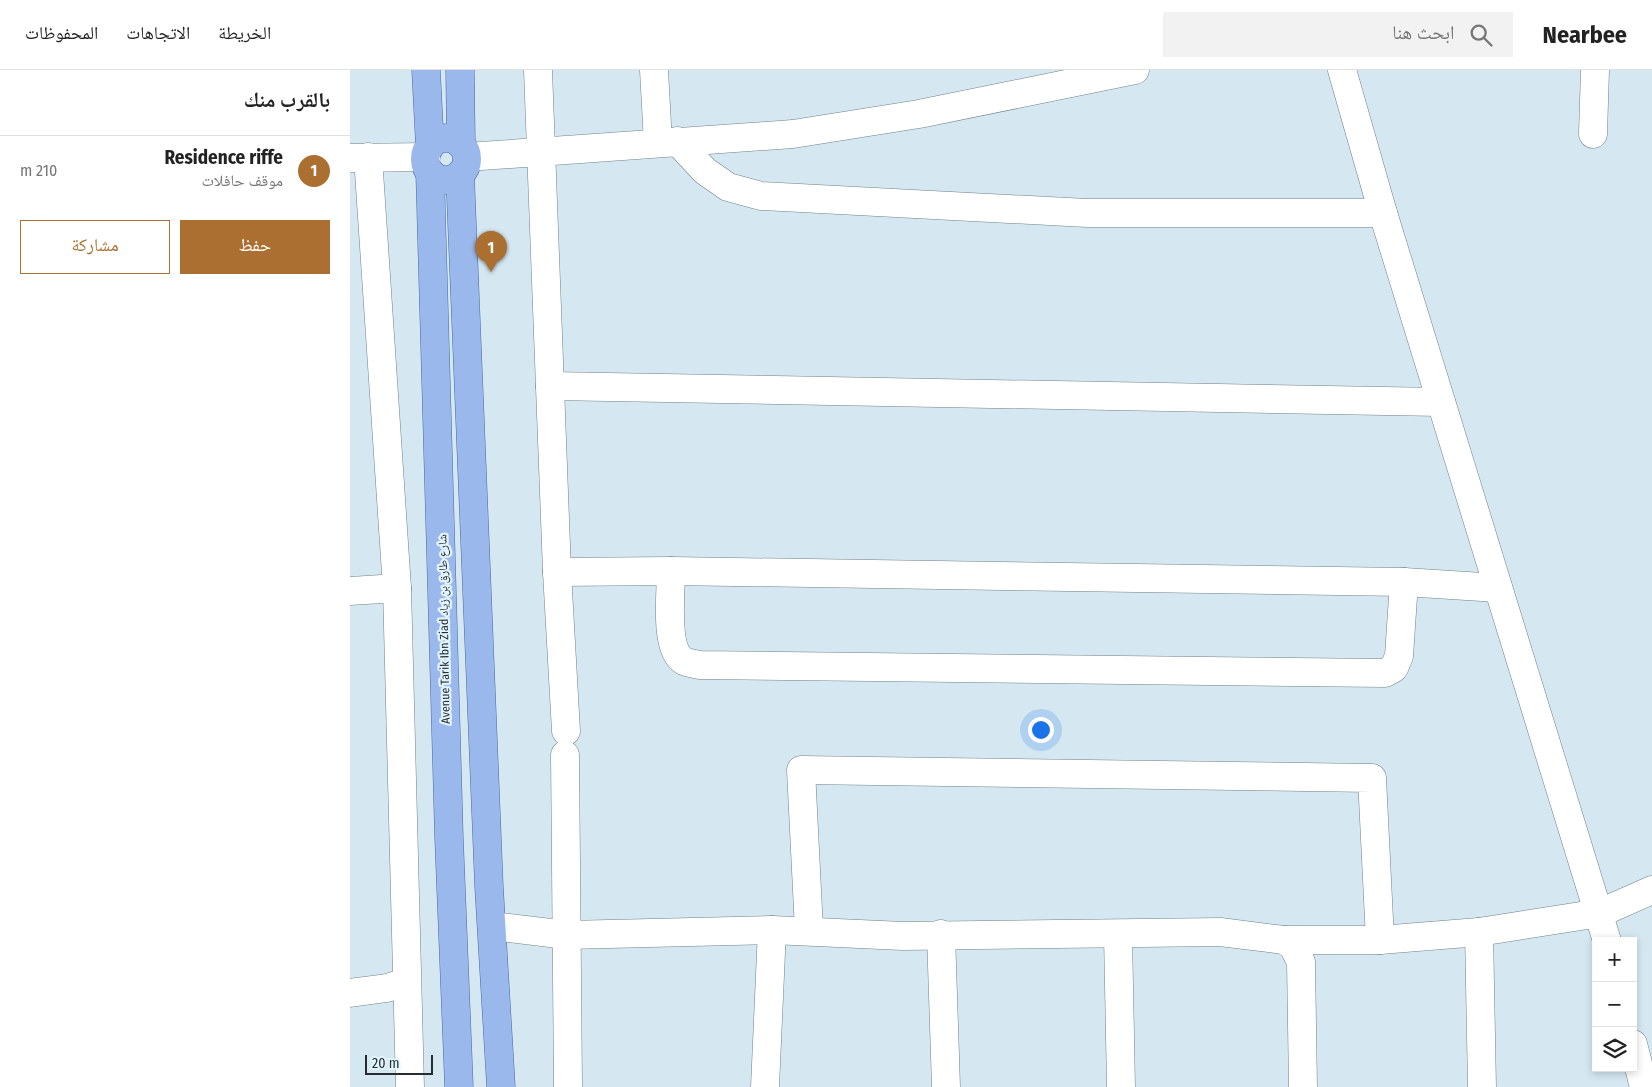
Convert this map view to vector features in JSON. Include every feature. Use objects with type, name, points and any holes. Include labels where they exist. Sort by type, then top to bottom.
[{"type":"main road","name":"Avenue Tarik Ibn Ziad شارع طارق بن زياد","points":[[426,70],[449,838],[459,1087]]},
{"type":"main road","points":[[460,70],[492,926],[501,1087]]},
{"type":"main road","points":[[443,139],[451,139],[463,159],[446,180],[435,177],[429,158],[443,139]]},
{"type":"street","points":[[538,70],[557,572],[566,743],[568,1087]]},
{"type":"street","points":[[654,70],[667,142],[728,187],[761,196],[1087,213],[1383,213]]},
{"type":"street","points":[[463,159],[803,132],[919,114],[1135,70]]},
{"type":"street","points":[[1342,70],[1383,213],[1606,937]]},
{"type":"street","points":[[1593,134],[1595,70]]},
{"type":"street","points":[[410,1087],[397,588],[359,157],[429,158]]},
{"type":"street","points":[[550,386],[1441,402]]},
{"type":"street","points":[[557,572],[1404,582],[1498,588]]},
{"type":"street","points":[[671,572],[670,634],[676,653],[684,661],[700,665],[1385,673],[1394,668],[1399,656],[1404,582]]},
{"type":"street","points":[[350,591],[397,588]]},
{"type":"street","points":[[809,930],[801,770],[1372,778],[1380,940]]},
{"type":"street","points":[[492,926],[567,935],[772,930],[809,930],[904,936],[941,934],[1220,932],[1284,940],[1380,940],[1479,932],[1600,913],[1652,890]]},
{"type":"street","points":[[765,1087],[772,930]]},
{"type":"street","points":[[1479,932],[1482,1087]]},
{"type":"street","points":[[941,934],[946,1087]]},
{"type":"street","points":[[1118,934],[1122,1087]]},
{"type":"street","points":[[1284,940],[1293,946],[1301,962],[1303,1087]]},
{"type":"street","points":[[350,993],[387,988],[406,982]]},
{"type":"street","points":[[1637,1060],[1644,1087]]},
{"type":"place","name":"Residence riffe","points":[[491,272]]}]
